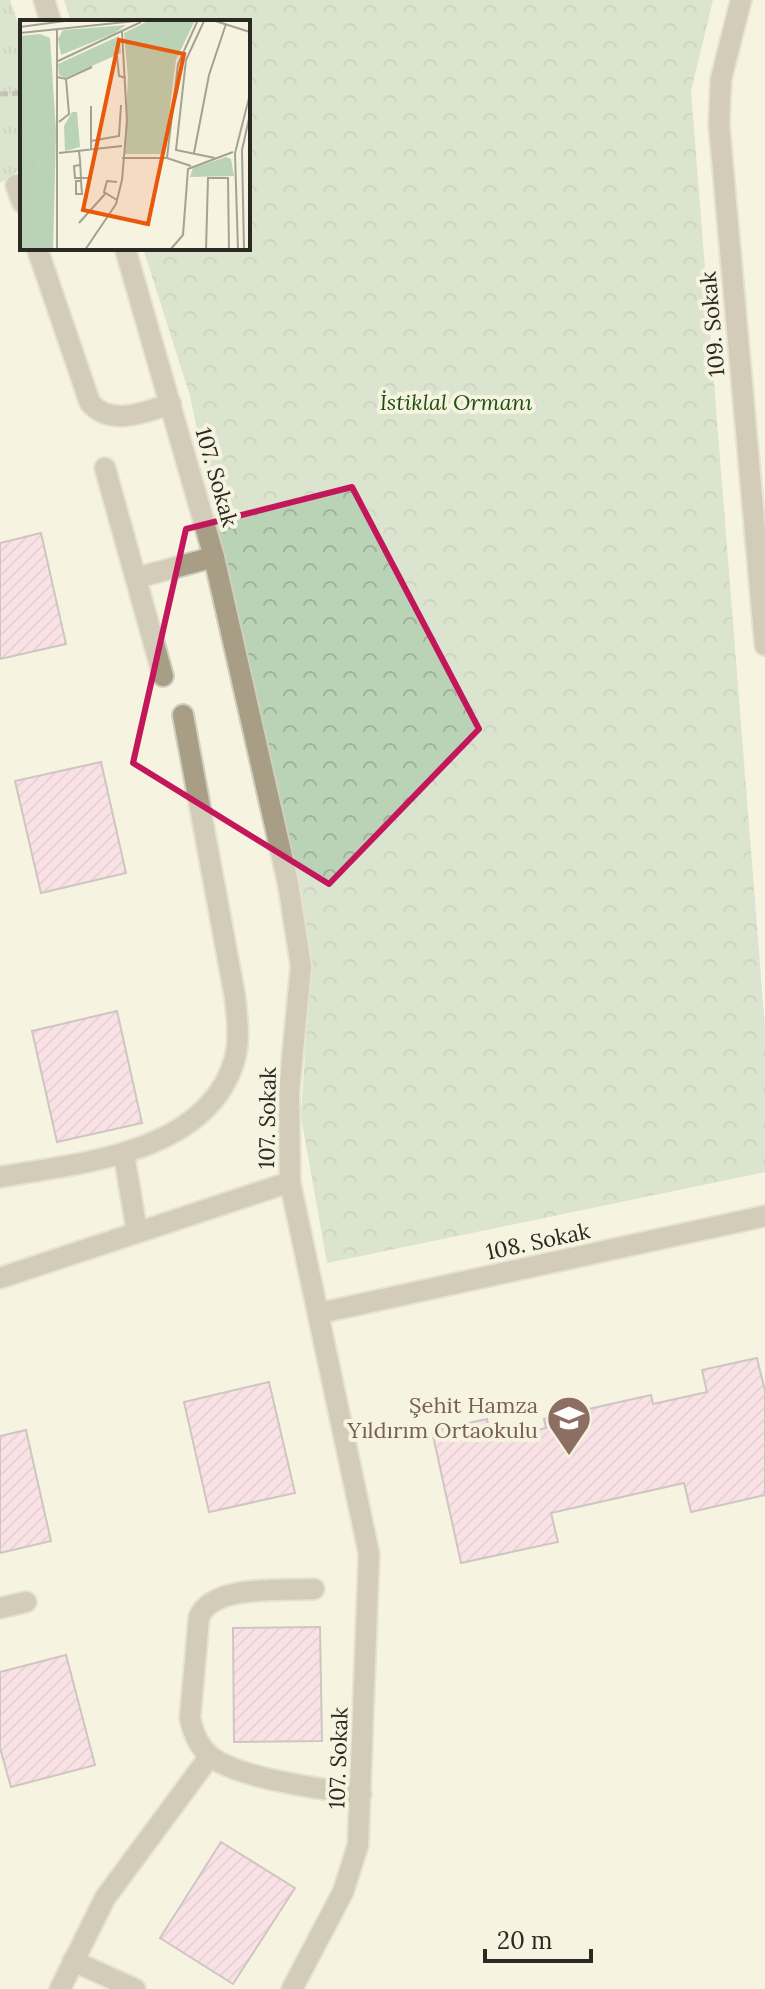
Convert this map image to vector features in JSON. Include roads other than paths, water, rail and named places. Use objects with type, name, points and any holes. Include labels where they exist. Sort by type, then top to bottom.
[{"type":"street","points":[[44,0],[50,20]]},
{"type":"street","name":"109. Sokak","points":[[741,0],[721,79],[719,124],[765,645]]},
{"type":"street","points":[[38,250],[90,403],[105,415],[114,416],[171,404]]},
{"type":"street","name":"107. Sokak","points":[[126,250],[214,557],[288,883],[301,966],[289,1092],[290,1182],[369,1554],[358,1845],[343,1892],[292,1989]]},
{"type":"street","points":[[105,468],[163,676]]},
{"type":"street","points":[[136,578],[214,557]]},
{"type":"street","points":[[0,1177],[124,1155],[191,1121],[206,1109],[229,1076],[238,1036],[235,997],[183,715]]},
{"type":"street","points":[[124,1155],[137,1232]]},
{"type":"street","points":[[0,1278],[290,1182]]},
{"type":"street","name":"108. Sokak","points":[[320,1313],[765,1216]]},
{"type":"street","points":[[314,1589],[222,1596],[204,1606],[199,1617],[190,1718],[200,1745],[224,1765],[319,1790],[361,1794]]},
{"type":"street","points":[[0,1608],[26,1602]]},
{"type":"street","points":[[60,1989],[126,1865],[210,1756]]},
{"type":"street","points":[[73,1961],[135,1989]]},
{"type":"place","name":"Şehit Hamza Yıldırım Ortaokulu","points":[[569,1457]]},
{"type":"park label","name":"İstiklal Ormanı","points":[[456,402]]}]
